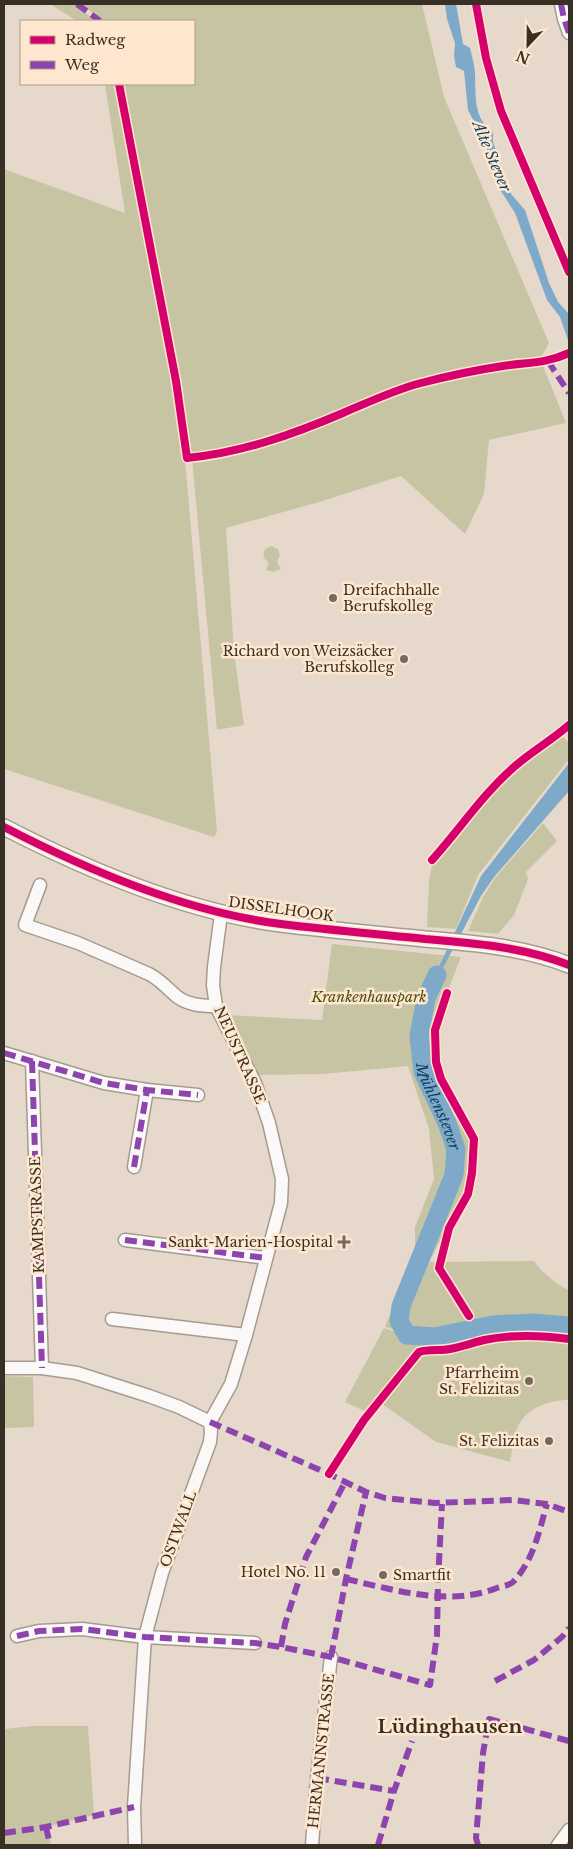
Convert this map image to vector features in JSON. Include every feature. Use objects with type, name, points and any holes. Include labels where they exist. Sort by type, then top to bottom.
[{"type":"main road","name":"DISSELHOOK","points":[[4,827],[111,876],[187,904],[221,914],[280,924],[462,942],[522,951],[569,965]]},
{"type":"street","points":[[560,4],[569,33]]},
{"type":"street","points":[[40,885],[25,925],[78,943],[149,974],[158,979],[183,1001],[199,1005],[216,1006]]},
{"type":"street","name":"NEUSTRASSE","points":[[210,1422],[231,1384],[246,1335],[281,1203],[282,1179],[269,1123],[252,1074],[216,1006],[214,967],[221,914]]},
{"type":"street","points":[[4,1053],[104,1083],[147,1090],[198,1094]]},
{"type":"street","name":"KAMPSTRASSE","points":[[32,1061],[42,1368]]},
{"type":"street","points":[[134,1166],[147,1090]]},
{"type":"street","points":[[124,1240],[266,1258]]},
{"type":"street","points":[[112,1319],[246,1335]]},
{"type":"street","points":[[4,1368],[42,1368],[77,1373],[179,1407],[210,1422]]},
{"type":"street","name":"OSTWALL","points":[[135,1845],[134,1807],[145,1637],[162,1572],[210,1442],[210,1422]]},
{"type":"street","points":[[17,1636],[39,1631],[82,1629],[145,1637],[255,1643]]},
{"type":"street","name":"HERMANNSTRASSE","points":[[312,1845],[317,1778],[331,1657]]},
{"type":"street","points":[[558,1845],[569,1830]]},
{"type":"green space","points":[[50,4],[74,4],[95,20],[75,20]]},
{"type":"green space","points":[[81,4],[422,4],[444,97],[549,343],[539,361],[480,369],[401,387],[265,441],[217,453],[192,456],[121,85],[195,85],[195,20],[102,20]]},
{"type":"green space","points":[[105,85],[116,85],[151,258],[185,459],[217,832],[214,837],[4,769],[4,169],[125,213]]},
{"type":"green space","points":[[543,366],[566,423],[489,440],[484,494],[465,534],[401,476],[319,502],[226,528],[234,652],[244,725],[217,730],[192,459],[217,455],[266,442],[401,390],[480,372]]},
{"type":"green space","points":[[271,546],[278,549],[280,555],[277,562],[281,569],[273,572],[266,570],[269,563],[264,555],[265,549]]},
{"type":"green space","points":[[561,735],[569,743],[569,759],[478,875],[456,929],[427,927],[429,879],[433,862],[480,807],[511,775]]},
{"type":"green space","points":[[543,823],[557,841],[526,872],[527,882],[514,915],[498,934],[468,931],[483,897],[495,878]]},
{"type":"green space","name":"Krankenhauspark","points":[[332,944],[461,957],[433,1030],[435,1063],[441,1081],[472,1140],[470,1171],[465,1194],[429,1262],[534,1261],[550,1278],[569,1290],[569,1324],[532,1321],[491,1322],[434,1334],[408,1333],[385,1327],[415,1256],[415,1227],[434,1179],[429,1129],[408,1066],[323,1074],[256,1075],[228,1015],[322,1020]]},
{"type":"green space","points":[[533,1326],[569,1330],[569,1400],[561,1400],[537,1407],[524,1417],[516,1431],[510,1462],[436,1442],[375,1399],[364,1411],[345,1402],[384,1328],[407,1336],[434,1340],[493,1328]]},
{"type":"green space","points":[[4,1376],[33,1377],[34,1427],[4,1428]]},
{"type":"green space","points":[[33,1726],[88,1726],[94,1815],[47,1827],[51,1845],[4,1845],[4,1729]]},
{"type":"water","name":"Alte Stever","points":[[445,4],[456,4],[463,44],[470,48],[473,62],[479,114],[493,132],[493,142],[511,194],[525,210],[549,283],[558,302],[569,314],[569,343],[560,317],[547,300],[515,213],[499,188],[485,143],[468,110],[464,71],[456,67],[454,56],[455,43],[447,19]]},
{"type":"water","points":[[569,763],[569,791],[494,877],[481,896],[427,998],[425,997],[481,876]]},
{"type":"waterway","name":"Mühlenstever","points":[[437,975],[426,998],[419,1036],[423,1072],[447,1123],[456,1149],[454,1175],[401,1306],[399,1321],[407,1335],[434,1337],[493,1325],[531,1323],[569,1326]]},
{"type":"marked path","points":[[77,4],[99,20]]},
{"type":"marked path","points":[[561,4],[569,33]]},
{"type":"marked path","points":[[548,361],[569,393]]},
{"type":"marked path","points":[[4,1053],[104,1083],[198,1095]]},
{"type":"marked path","points":[[32,1061],[42,1368]]},
{"type":"marked path","points":[[134,1167],[147,1090]]},
{"type":"marked path","points":[[125,1240],[266,1258]]},
{"type":"marked path","points":[[210,1422],[366,1492],[385,1498],[435,1503],[513,1500],[547,1504],[569,1512]]},
{"type":"marked path","points":[[281,1647],[285,1624],[306,1557],[345,1482]]},
{"type":"marked path","points":[[331,1657],[346,1579],[366,1492]]},
{"type":"marked path","points":[[17,1636],[39,1631],[82,1629],[145,1637],[255,1643],[331,1657],[430,1685],[437,1635],[442,1504]]},
{"type":"marked path","points":[[346,1579],[402,1592],[441,1596],[478,1594],[509,1584],[521,1572],[531,1554],[547,1504]]},
{"type":"marked path","points":[[495,1681],[534,1660],[562,1637],[569,1628]]},
{"type":"marked path","points":[[478,1845],[476,1838],[483,1753],[489,1719],[569,1741]]},
{"type":"marked path","points":[[378,1845],[394,1791],[412,1741]]},
{"type":"marked path","points":[[317,1778],[394,1791]]},
{"type":"marked path","points":[[4,1833],[46,1827],[134,1807]]},
{"type":"marked path","points":[[46,1827],[50,1845]]},
{"type":"cycle path","points":[[476,4],[486,58],[501,111],[569,272]]},
{"type":"cycle path","points":[[119,85],[176,381],[187,458],[227,452],[267,442],[421,383],[483,369],[544,361],[569,353]]},
{"type":"cycle path","points":[[432,860],[503,777],[569,725]]},
{"type":"cycle path","points":[[4,827],[104,874],[174,900],[210,910],[281,924],[498,947],[534,954],[569,965]]},
{"type":"cycle path","points":[[447,993],[435,1030],[436,1062],[441,1079],[474,1139],[472,1173],[468,1194],[449,1228],[439,1268],[469,1316]]},
{"type":"cycle path","points":[[329,1474],[364,1420],[419,1352],[450,1349],[484,1340],[516,1336],[569,1339]]},
{"type":"place","name":"Dreifachhalle Berufskolleg","points":[[333,598]]},
{"type":"place","name":"Richard von Weizsäcker Berufskolleg","points":[[404,659]]},
{"type":"place","name":"Sankt-Marien-Hospital","points":[[344,1242]]},
{"type":"place","name":"Pfarrheim St. Felizitas","points":[[529,1381]]},
{"type":"place","name":"St. Felizitas","points":[[549,1441]]},
{"type":"place","name":"Hotel No. 11","points":[[336,1572]]},
{"type":"place","name":"Smartfit","points":[[383,1575]]},
{"type":"district","name":"Lüdinghausen","points":[[450,1726]]}]
